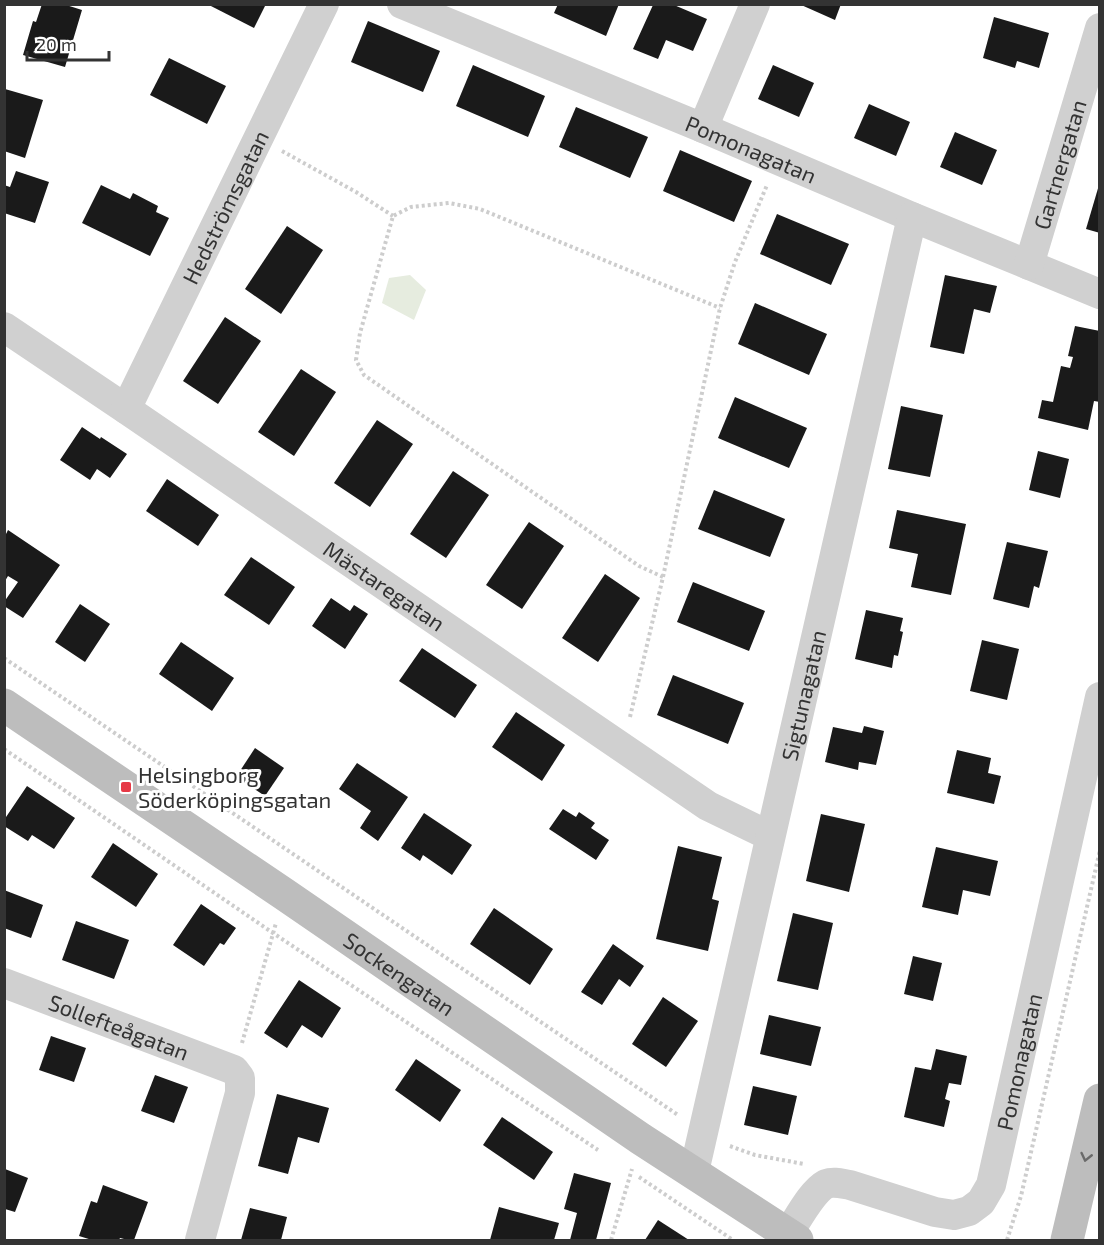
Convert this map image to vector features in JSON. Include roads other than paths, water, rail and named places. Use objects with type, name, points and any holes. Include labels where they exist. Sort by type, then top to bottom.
[{"type":"street","name":"Hedströmsgatan","points":[[126,408],[324,4]]},
{"type":"street","name":"Pomonagatan","points":[[402,4],[1100,294]]},
{"type":"street","points":[[703,128],[755,4]]},
{"type":"street","name":"Gartnergatan","points":[[1029,265],[1100,28]]},
{"type":"street","name":"Sigtunagatan","points":[[694,1172],[912,217]]},
{"type":"street","name":"Mästaregatan","points":[[4,327],[708,806],[770,836]]},
{"type":"street","name":"Pomonagatan","points":[[792,1238],[807,1203],[827,1184],[837,1182],[935,1212],[954,1215],[969,1211],[981,1202],[991,1185],[1100,697]]},
{"type":"street","name":"Sockengatan","points":[[4,705],[792,1238]]},
{"type":"street","name":"Sollefteågatan","points":[[4,983],[234,1070],[240,1078],[240,1093],[200,1240]]},
{"type":"street","points":[[1067,1240],[1100,1100]]},
{"type":"place","name":"Helsingborg Söderköpingsgatan","points":[[126,787]]}]
